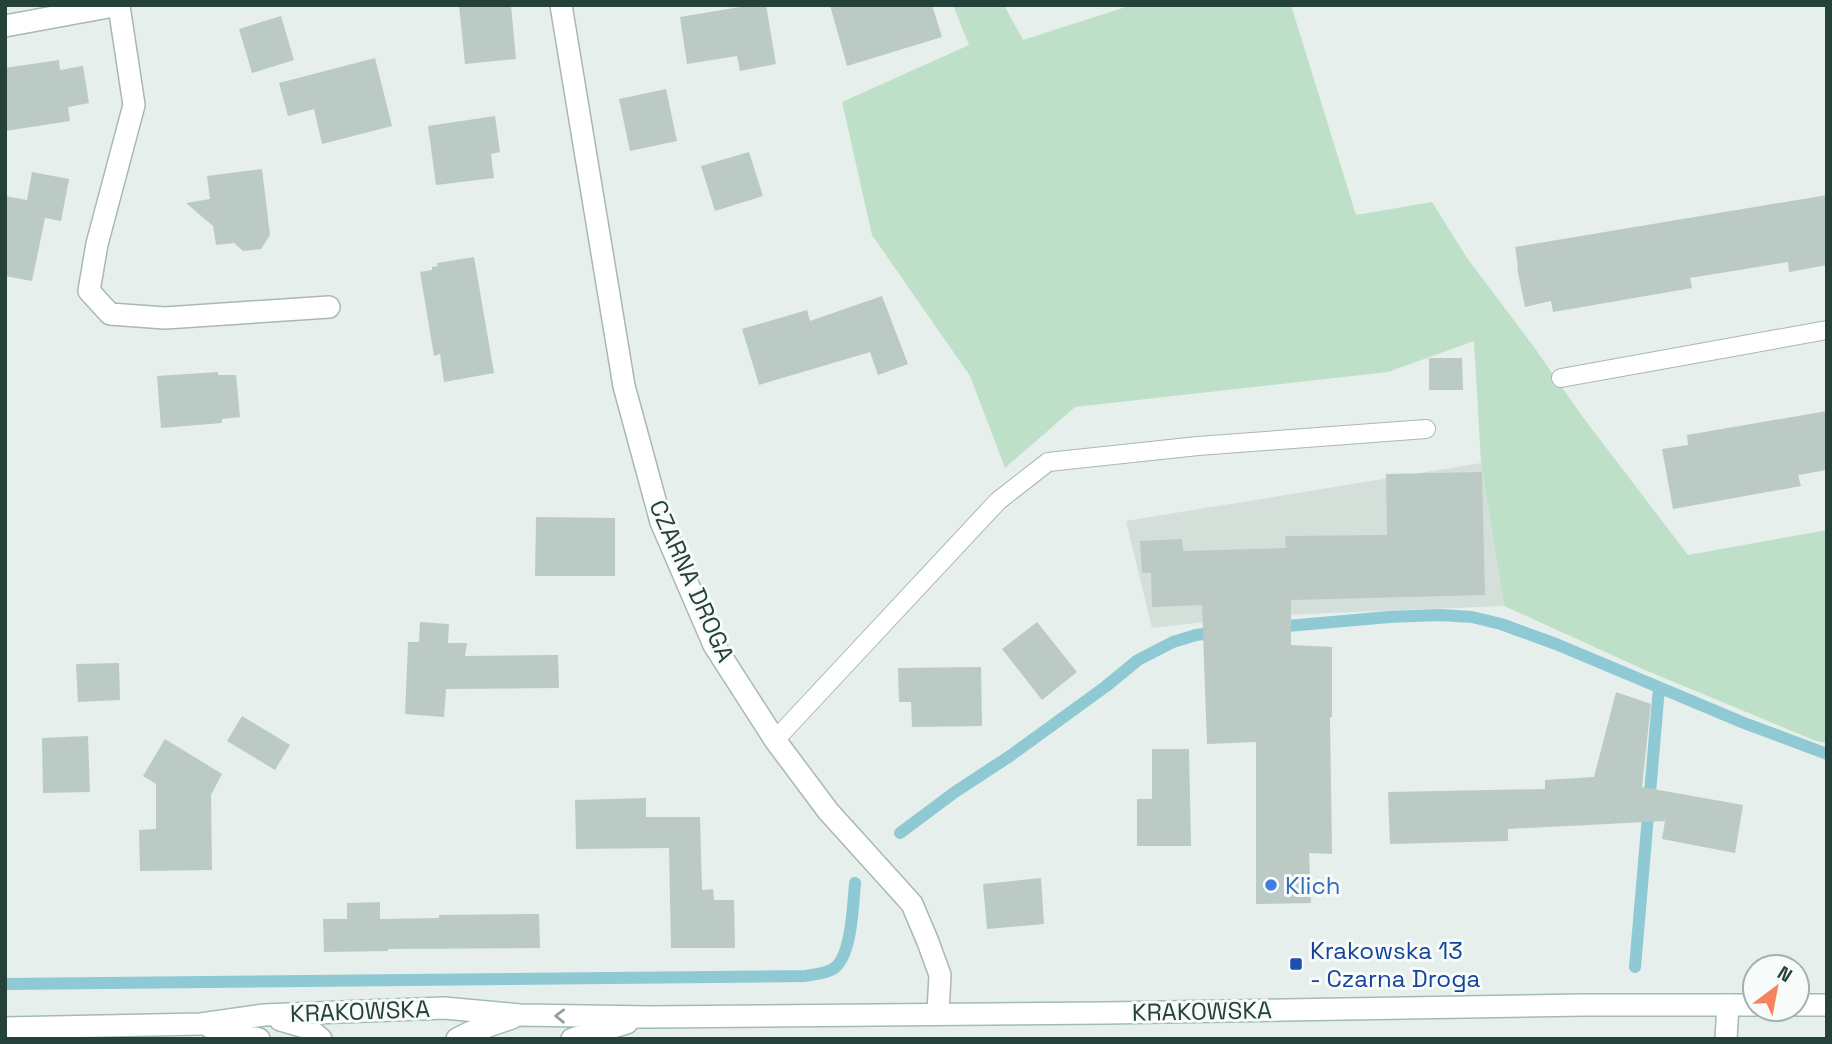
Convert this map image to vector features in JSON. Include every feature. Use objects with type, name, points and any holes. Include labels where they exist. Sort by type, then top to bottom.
[{"type":"main road","name":"CZARNA DROGA","points":[[562,5],[624,386],[661,522],[714,645],[775,740],[828,811],[912,904],[940,975],[938,1013]]},
{"type":"main road","points":[[5,26],[119,6],[134,105],[97,244],[89,291],[110,314],[165,318],[329,307]]},
{"type":"main road","points":[[1726,1039],[1728,1005]]},
{"type":"main road","name":"KRAKOWSKA","points":[[5,1028],[201,1024],[264,1015],[444,1008],[520,1015],[650,1017],[1741,1005]]},
{"type":"main road","points":[[264,1015],[308,1028],[321,1039]]},
{"type":"main road","name":"KRAKOWSKA","points":[[457,1039],[520,1015]]},
{"type":"main road","name":"KRAKOWSKA","points":[[572,1039],[650,1017]]},
{"type":"main road","name":"KRAKOWSKA","points":[[201,1024],[258,1039]]},
{"type":"lane","points":[[1561,378],[1827,330]]},
{"type":"lane","points":[[775,740],[998,501],[1048,462],[1198,446],[1426,429]]},
{"type":"shaded area","points":[[1481,463],[1504,606],[1257,616],[1152,628],[1126,521]]},
{"type":"green space","points":[[953,5],[1004,5],[1023,40],[1132,5],[1291,5],[1356,215],[1432,202],[1467,258],[1688,555],[1827,530],[1827,743],[1816,741],[1645,670],[1504,606],[1481,463],[1474,341],[1388,372],[1075,407],[1005,468],[970,376],[872,235],[842,102],[969,45]]},
{"type":"building","points":[[459,5],[511,5],[516,59],[465,64]]},
{"type":"building","points":[[766,5],[776,64],[740,71],[737,56],[687,64],[680,17]]},
{"type":"building","points":[[830,5],[932,5],[942,37],[847,66]]},
{"type":"building","points":[[281,16],[294,60],[252,73],[239,29]]},
{"type":"building","points":[[375,58],[392,126],[322,144],[314,109],[288,116],[279,83]]},
{"type":"building","points":[[59,60],[60,70],[83,66],[89,103],[68,107],[70,121],[5,131],[5,68]]},
{"type":"building","points":[[666,89],[677,141],[630,151],[619,99]]},
{"type":"building","points":[[495,116],[500,152],[491,154],[494,178],[436,185],[428,126]]},
{"type":"building","points":[[749,152],[763,196],[715,211],[701,166]]},
{"type":"building","points":[[262,169],[270,235],[261,249],[243,251],[234,243],[216,245],[213,226],[186,203],[210,199],[207,176]]},
{"type":"building","points":[[32,172],[69,179],[61,221],[45,218],[32,281],[5,276],[5,196],[27,200]]},
{"type":"building","points":[[1827,195],[1827,265],[1789,272],[1788,262],[1690,278],[1692,288],[1553,312],[1551,301],[1525,307],[1515,247]]},
{"type":"building","points":[[474,257],[494,373],[444,382],[440,354],[434,356],[420,272],[432,270],[432,267],[438,266],[437,263]]},
{"type":"building","points":[[882,296],[908,364],[878,375],[870,352],[759,385],[742,329],[807,310],[810,321]]},
{"type":"building","points":[[1429,358],[1462,358],[1463,390],[1429,390]]},
{"type":"building","points":[[218,372],[218,375],[236,375],[240,417],[222,419],[222,423],[161,428],[157,376]]},
{"type":"building","points":[[1827,411],[1827,470],[1798,475],[1801,486],[1673,509],[1662,449],[1688,445],[1687,435]]},
{"type":"building","points":[[1482,472],[1485,595],[1291,600],[1291,645],[1332,647],[1332,854],[1309,853],[1311,903],[1256,904],[1256,742],[1207,744],[1202,605],[1152,607],[1151,573],[1142,573],[1140,541],[1182,539],[1183,551],[1286,548],[1285,536],[1387,535],[1386,474]]},
{"type":"building","points":[[536,517],[615,518],[615,576],[535,576]]},
{"type":"building","points":[[420,622],[449,624],[448,643],[467,643],[465,656],[558,655],[559,688],[446,689],[444,717],[405,714],[408,642],[419,642]]},
{"type":"building","points":[[1037,622],[1077,672],[1042,700],[1002,649]]},
{"type":"building","points":[[119,663],[120,700],[78,702],[76,664]]},
{"type":"building","points":[[981,667],[982,726],[912,727],[911,702],[899,702],[898,668]]},
{"type":"building","points":[[1616,692],[1651,704],[1642,787],[1743,805],[1735,853],[1662,839],[1665,821],[1508,829],[1508,841],[1390,844],[1388,792],[1545,789],[1545,780],[1594,777]]},
{"type":"building","points":[[242,716],[290,745],[275,770],[227,741]]},
{"type":"building","points":[[88,736],[90,792],[43,793],[42,738]]},
{"type":"building","points":[[165,739],[222,774],[211,795],[212,870],[140,871],[139,830],[156,829],[156,784],[143,776]]},
{"type":"building","points":[[1152,749],[1189,749],[1191,846],[1137,846],[1137,799],[1152,799]]},
{"type":"building","points":[[646,798],[646,817],[700,817],[702,890],[713,889],[714,900],[734,900],[735,948],[671,948],[669,848],[576,849],[575,800]]},
{"type":"building","points":[[1041,878],[1044,924],[987,929],[983,884]]},
{"type":"building","points":[[380,902],[380,919],[439,918],[439,915],[539,914],[540,948],[324,952],[323,919],[347,919],[347,903]]},
{"type":"waterway","points":[[1276,627],[1389,617],[1472,617],[1501,624],[1556,644],[1744,723],[1827,754]]},
{"type":"waterway","points":[[900,833],[1105,687],[1138,660],[1173,642],[1220,632]]},
{"type":"waterway","points":[[1635,967],[1659,688]]},
{"type":"waterway","points":[[5,984],[805,976],[830,971],[839,963],[848,942],[855,883]]},
{"type":"place","name":"Klich","points":[[1271,885]]},
{"type":"place","name":"Krakowska 13 - Czarna Droga","points":[[1296,964]]}]
